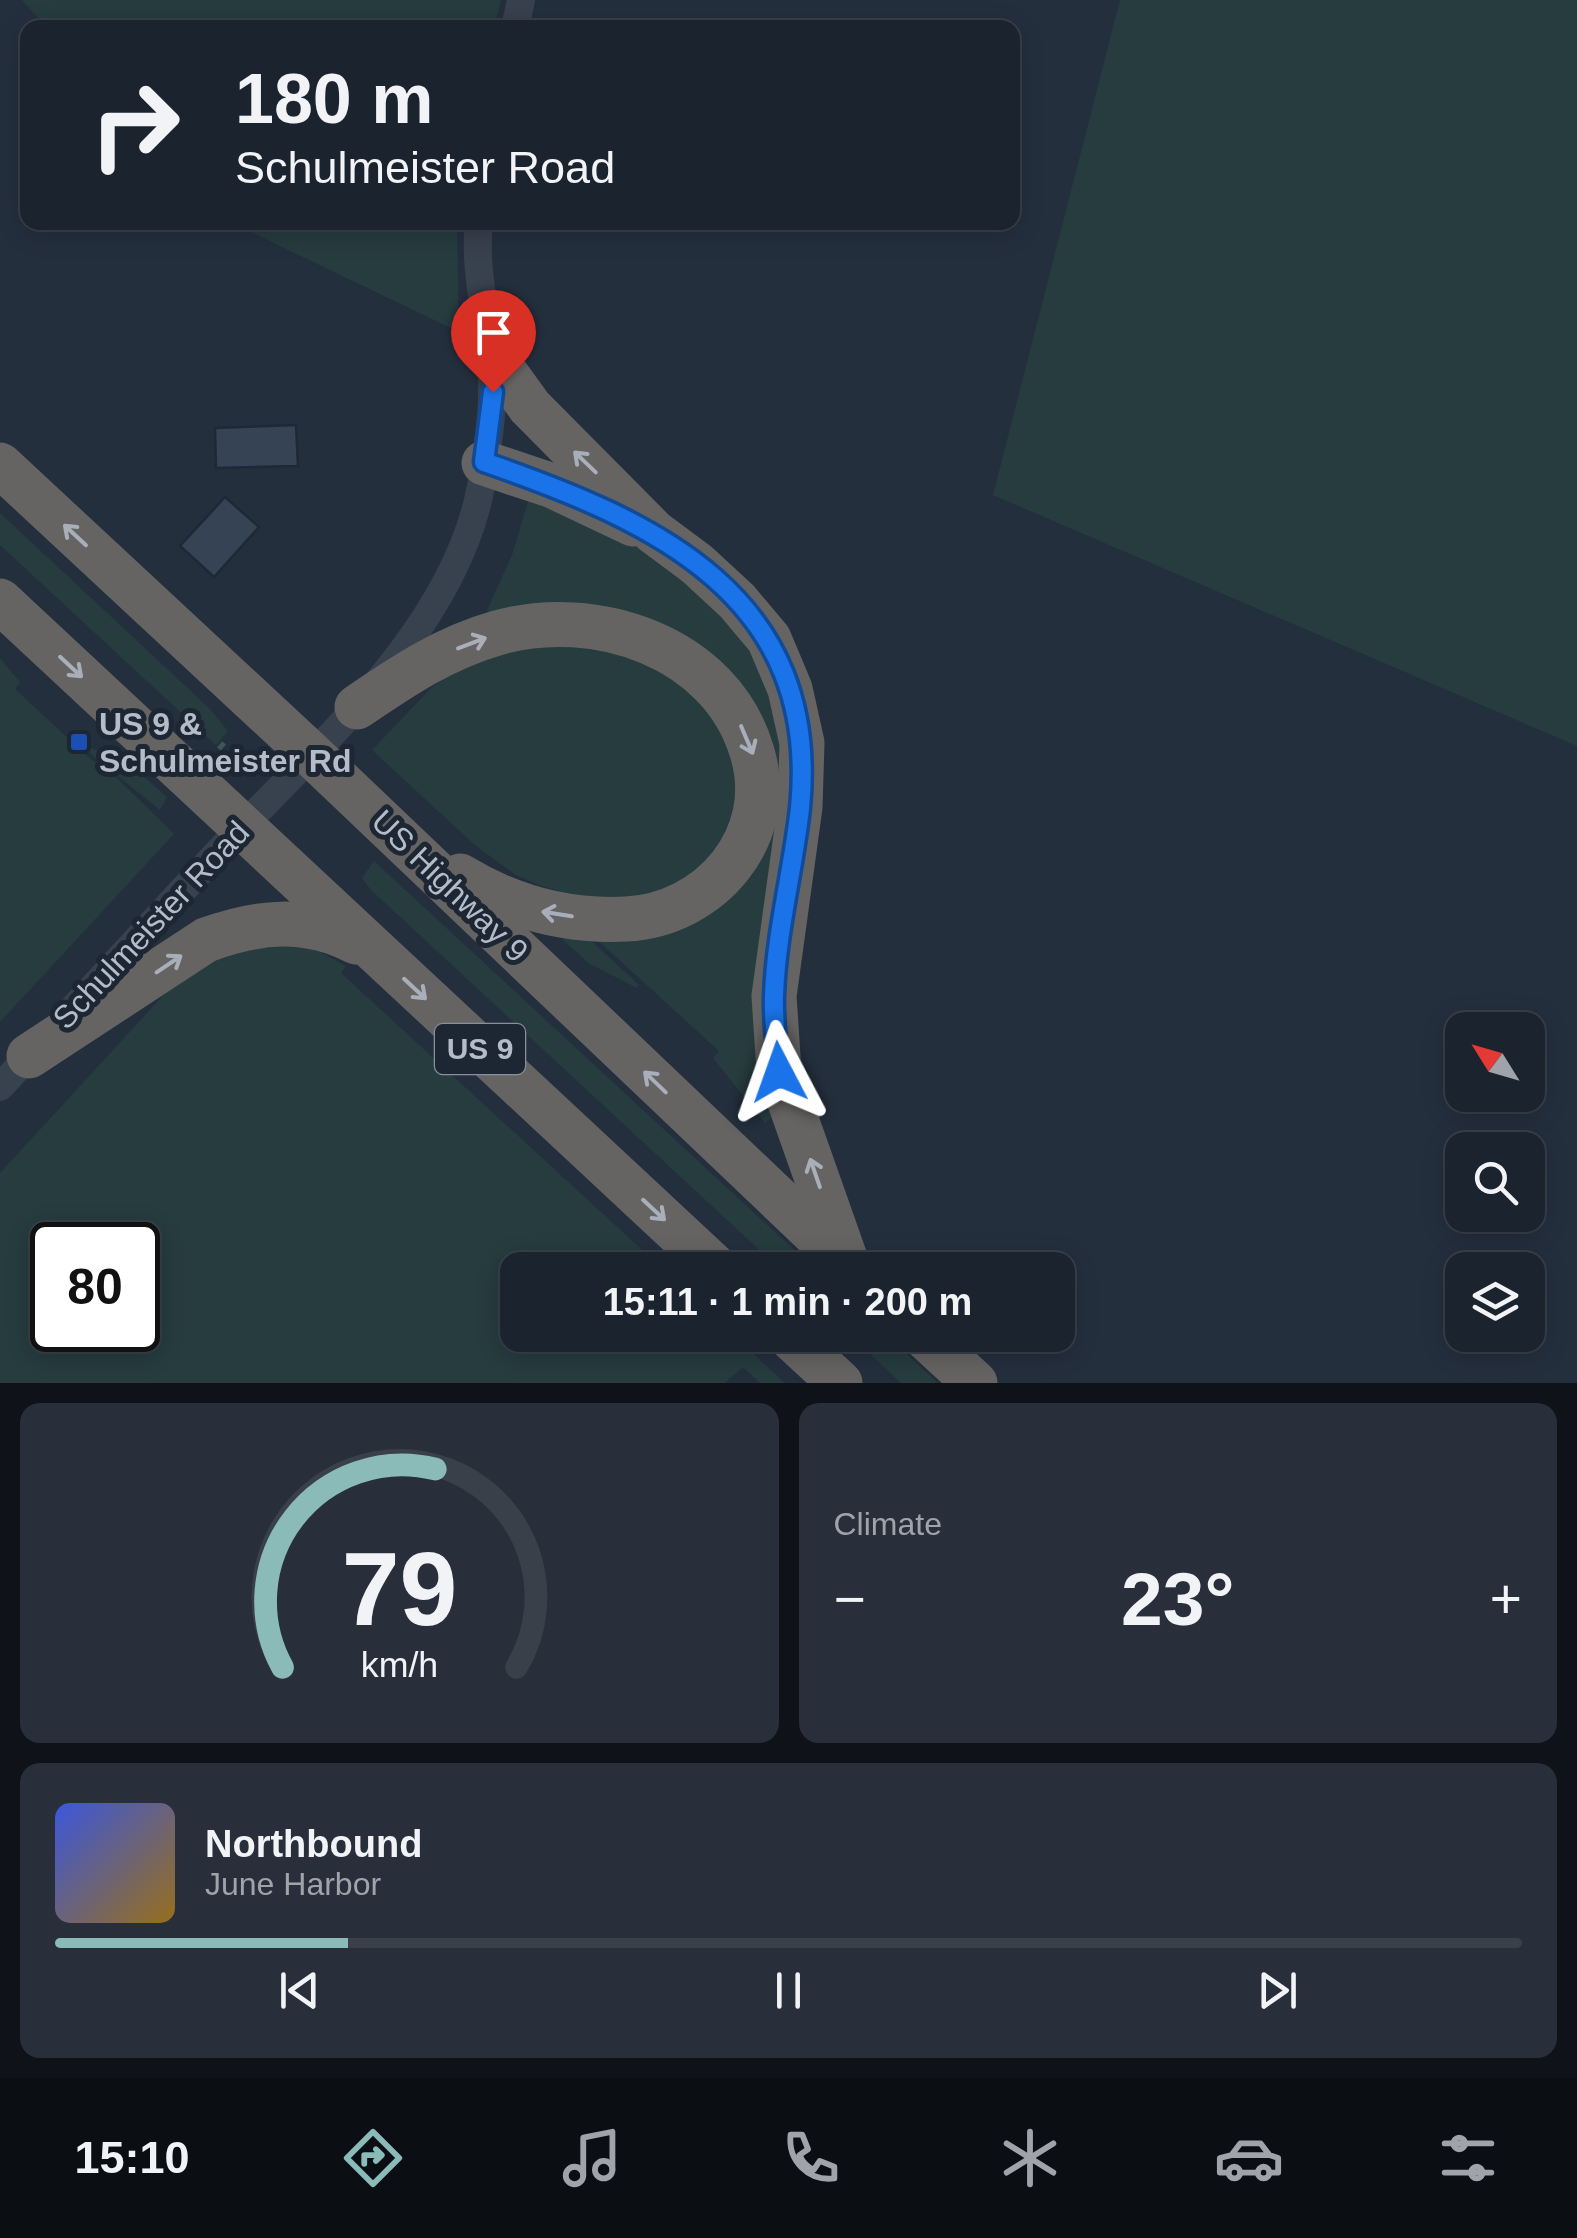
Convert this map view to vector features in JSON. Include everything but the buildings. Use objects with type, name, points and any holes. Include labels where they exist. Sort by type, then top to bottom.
[{"type":"highway","points":[[491,353],[530,407],[654,532],[737,601],[768,639],[790,689],[802,744],[800,807],[774,996],[779,1072],[845,1252]]},
{"type":"highway","points":[[484,462],[553,486],[654,532]]},
{"type":"highway","name":"US Highway 9","points":[[0,466],[312,755],[834,1252]]},
{"type":"highway","name":"US 9","points":[[0,600],[699,1252]]},
{"type":"highway","points":[[356,706],[428,660],[498,632],[566,622],[620,630],[656,644],[684,662],[732,710],[752,752],[756,801],[740,852],[723,878],[698,897],[674,910],[644,918],[596,921],[535,911],[485,892],[403,842]]},
{"type":"highway","points":[[14,1072],[206,940],[248,925],[303,924],[334,931],[375,952]]},
{"type":"highway","points":[[806,1352],[840,1383]]},
{"type":"highway","points":[[941,1352],[975,1383]]},
{"type":"street","name":"Schulmeister Road","points":[[14,1072],[356,706],[404,650],[438,596],[474,512],[493,392],[480,287],[480,230]]},
{"type":"path","points":[[219,748],[229,737]]},
{"type":"green space","points":[[22,0],[501,0],[496,20],[40,20]]},
{"type":"green space","points":[[1120,0],[1577,0],[1577,746],[993,495]]},
{"type":"green space","points":[[247,230],[457,230],[459,332]]},
{"type":"green space","points":[[538,492],[657,558],[741,629],[783,724],[761,1060],[771,1118],[765,1123],[713,1058],[719,1051],[593,936],[737,883],[734,687],[492,616],[487,610],[512,555],[530,495]]},
{"type":"green space","points":[[0,513],[209,708],[228,731],[216,745],[0,545]]},
{"type":"green space","points":[[579,638],[684,680],[735,744],[738,812],[704,873],[641,903],[566,893],[516,875],[476,846],[372,750],[432,687],[482,655]]},
{"type":"green space","points":[[0,658],[20,682],[15,689],[174,834],[0,1022]]},
{"type":"green space","points":[[90,747],[137,771],[167,797],[160,810],[87,751]]},
{"type":"green space","points":[[374,861],[797,1252],[762,1252],[362,878]]},
{"type":"green space","points":[[587,937],[639,985],[637,988],[590,964],[562,939]]},
{"type":"green space","points":[[267,941],[311,947],[346,966],[341,973],[644,1252],[500,1252],[500,1352],[751,1352],[785,1383],[760,1383],[743,1367],[725,1383],[0,1383],[0,1173],[170,988],[200,962]]},
{"type":"green space","points":[[868,1352],[904,1352],[938,1383],[901,1383]]},
{"type":"place","name":"US 9 & Schulmeister Rd","points":[[79,742]]},
{"type":"route","points":[[493,392],[484,462],[553,486],[654,532],[737,601],[768,639],[790,689],[802,744],[800,807],[774,996],[779,1072]]}]
